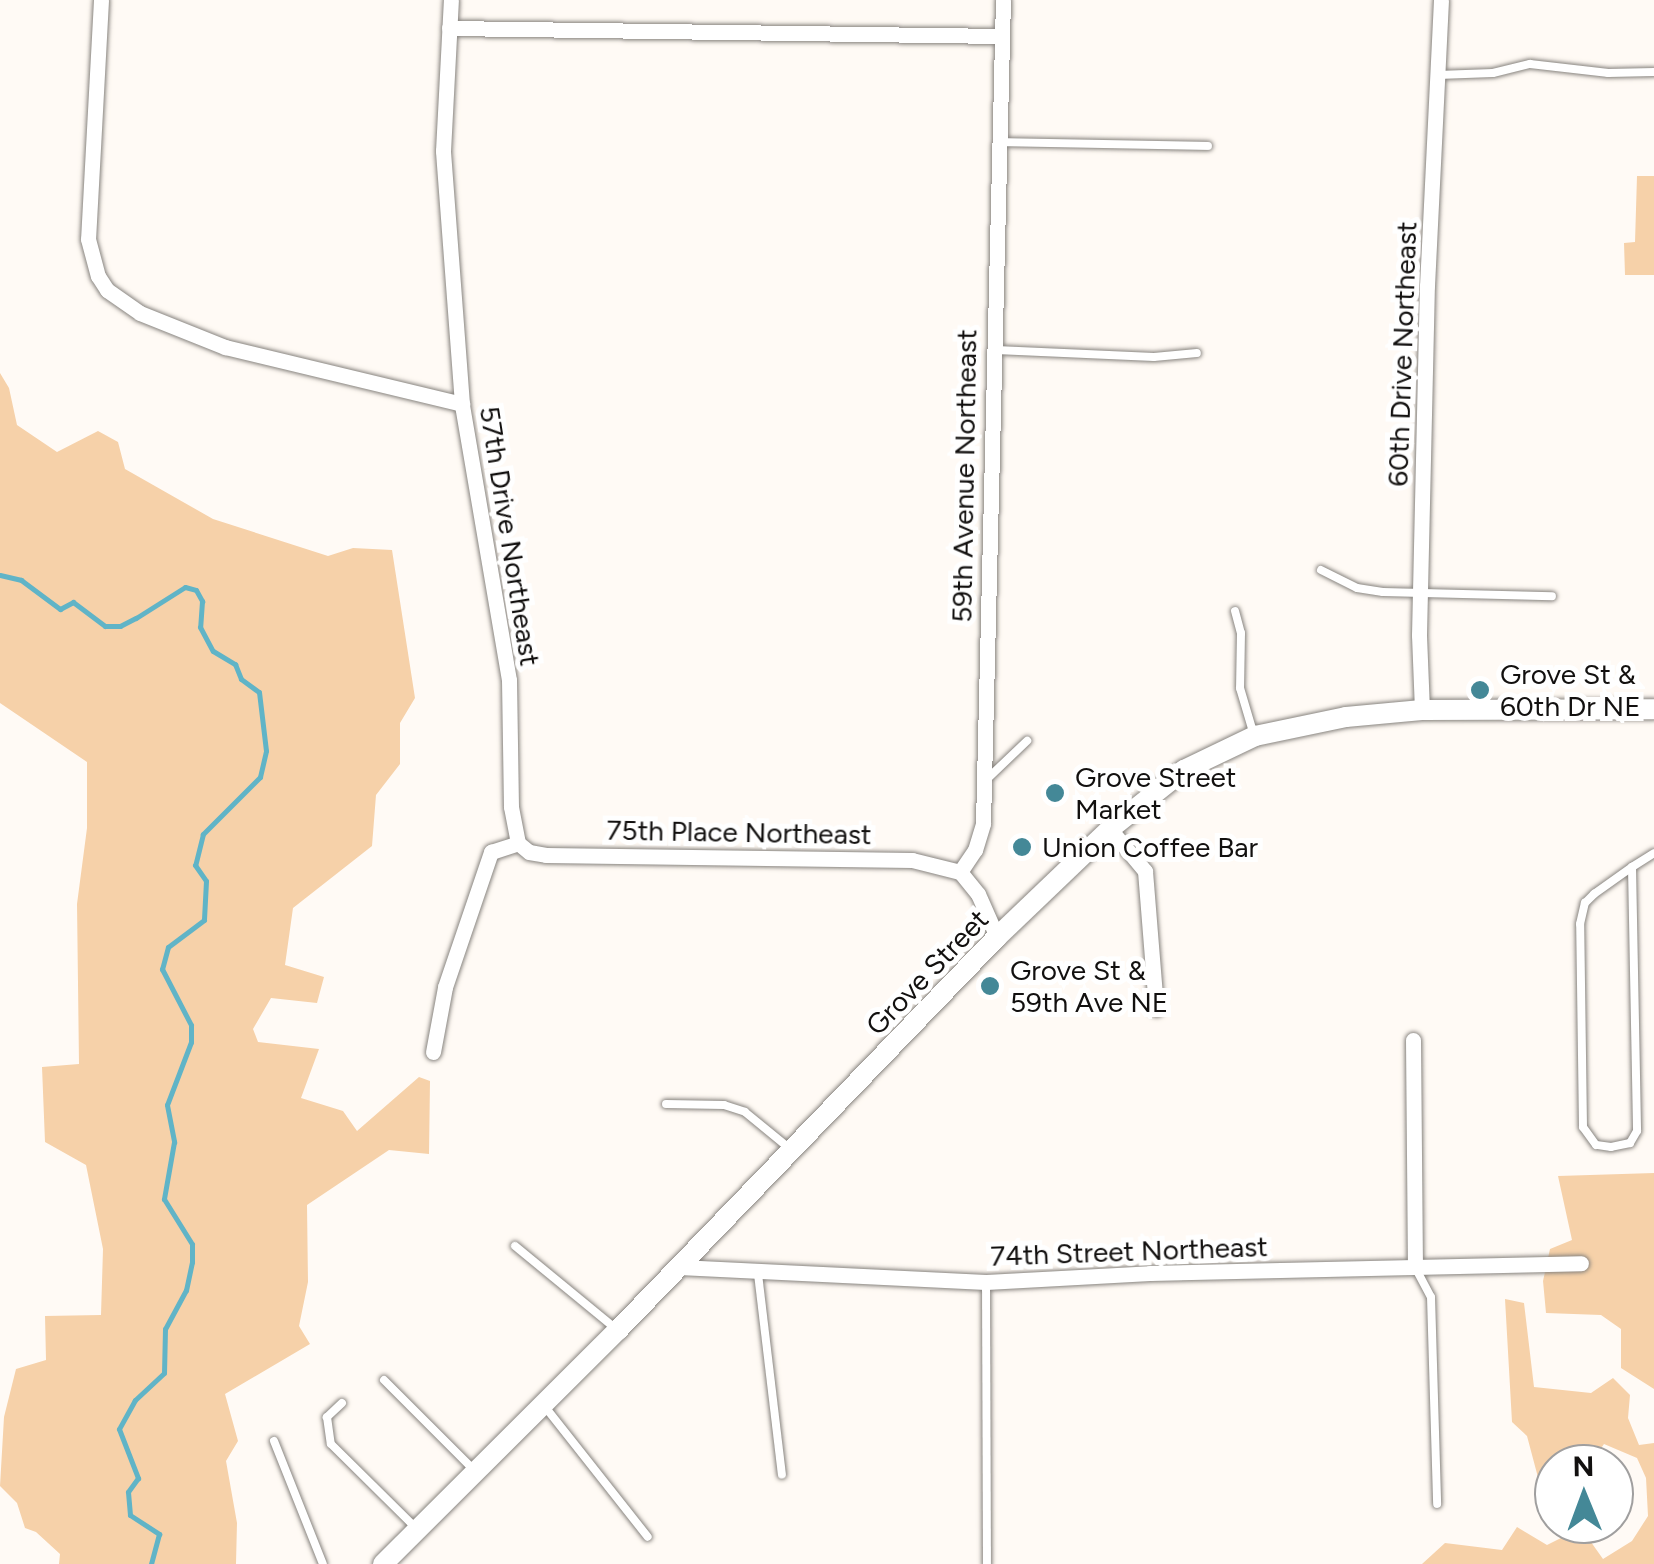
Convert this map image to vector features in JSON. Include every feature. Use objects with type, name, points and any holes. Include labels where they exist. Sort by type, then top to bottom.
[{"type":"street","points":[[101,0],[88,239],[107,290],[140,313],[225,347],[462,404]]},
{"type":"street","name":"57th Drive Northeast","points":[[451,0],[443,150],[462,404],[508,680],[511,807],[518,843]]},
{"type":"street","name":"59th Avenue Northeast","points":[[960,872],[975,850],[982,823],[991,350],[1004,0]]},
{"type":"street","name":"60th Drive Northeast","points":[[1422,710],[1420,594],[1441,0]]},
{"type":"street","points":[[449,28],[1002,36]]},
{"type":"street","name":"Grove Street","points":[[383,1564],[679,1268],[997,937],[1110,829],[1184,770],[1255,736],[1346,717],[1422,710],[1654,709]]},
{"type":"street","points":[[1110,829],[1145,872],[1156,1009]]},
{"type":"street","points":[[433,1052],[445,986],[490,852],[518,843]]},
{"type":"street","name":"75th Place Northeast","points":[[518,843],[529,852],[546,855],[912,860],[960,872]]},
{"type":"street","points":[[960,872],[978,894],[997,937]]},
{"type":"street","points":[[1414,1040],[1415,1267]]},
{"type":"street","name":"74th Street Northeast","points":[[679,1268],[986,1282],[1581,1263]]},
{"type":"lane","points":[[1438,76],[1493,73],[1530,64],[1608,74],[1654,72]]},
{"type":"lane","points":[[999,142],[1208,146]]},
{"type":"lane","points":[[991,350],[1154,357],[1196,353]]},
{"type":"lane","points":[[1320,570],[1357,588],[1420,594],[1552,596]]},
{"type":"lane","points":[[1235,611],[1242,633],[1240,688],[1255,736]]},
{"type":"lane","points":[[982,783],[1027,741]]},
{"type":"lane","points":[[1632,867],[1637,1131],[1630,1143],[1612,1147],[1591,1141],[1584,1128],[1580,924],[1585,904],[1632,867],[1654,854]]},
{"type":"lane","points":[[666,1104],[724,1105],[745,1112],[793,1150]]},
{"type":"lane","points":[[515,1246],[618,1330]]},
{"type":"lane","points":[[1415,1267],[1431,1297],[1437,1504]]},
{"type":"lane","points":[[758,1274],[782,1475]]},
{"type":"lane","points":[[986,1282],[987,1564]]},
{"type":"lane","points":[[384,1380],[476,1472]]},
{"type":"lane","points":[[342,1403],[327,1417],[331,1444],[418,1530]]},
{"type":"lane","points":[[544,1405],[648,1537]]},
{"type":"lane","points":[[274,1441],[323,1564]]},
{"type":"shaded area","points":[[1637,176],[1654,176],[1654,275],[1625,275],[1624,243],[1635,242]]},
{"type":"shaded area","points":[[0,373],[9,388],[17,425],[57,452],[98,431],[118,442],[125,469],[213,519],[328,556],[353,548],[392,550],[415,698],[400,723],[400,764],[376,795],[372,846],[293,908],[285,965],[324,977],[317,1003],[271,998],[253,1029],[258,1042],[319,1049],[301,1098],[343,1111],[357,1131],[419,1077],[430,1081],[429,1154],[389,1150],[307,1205],[308,1282],[299,1326],[310,1344],[225,1394],[238,1441],[226,1461],[237,1523],[236,1564],[59,1564],[60,1554],[36,1532],[25,1528],[17,1503],[0,1486],[4,1417],[16,1369],[46,1360],[45,1316],[101,1315],[103,1249],[86,1165],[45,1142],[42,1067],[79,1064],[77,904],[87,828],[87,762],[0,703]]},
{"type":"shaded area","points":[[1654,1173],[1654,1389],[1621,1368],[1621,1329],[1601,1315],[1546,1313],[1543,1281],[1550,1249],[1572,1240],[1558,1176]]},
{"type":"shaded area","points":[[1505,1299],[1524,1303],[1534,1387],[1591,1393],[1613,1378],[1630,1395],[1628,1418],[1639,1445],[1654,1443],[1654,1564],[1422,1564],[1445,1543],[1502,1550],[1517,1527],[1534,1537],[1534,1544],[1592,1544],[1603,1559],[1634,1544],[1648,1516],[1646,1478],[1634,1457],[1634,1444],[1534,1444],[1534,1462],[1527,1436],[1512,1422]]},
{"type":"waterway","points":[[0,575],[21,580],[60,609],[73,602],[105,626],[120,626],[185,587],[196,590],[202,601],[200,627],[213,651],[235,664],[241,679],[259,692],[266,751],[260,777],[203,834],[195,865],[206,881],[204,920],[168,947],[162,969],[191,1025],[191,1042],[167,1105],[174,1142],[164,1199],[192,1244],[192,1262],[186,1290],[165,1329],[164,1373],[135,1400],[119,1429],[138,1478],[128,1492],[130,1515],[159,1534],[151,1564]]},
{"type":"place","name":"Grove St & 60th Dr NE","points":[[1480,690]]},
{"type":"place","name":"Grove Street Market","points":[[1055,793]]},
{"type":"place","name":"Union Coffee Bar","points":[[1022,847]]},
{"type":"place","name":"Grove St & 59th Ave NE","points":[[990,986]]}]
